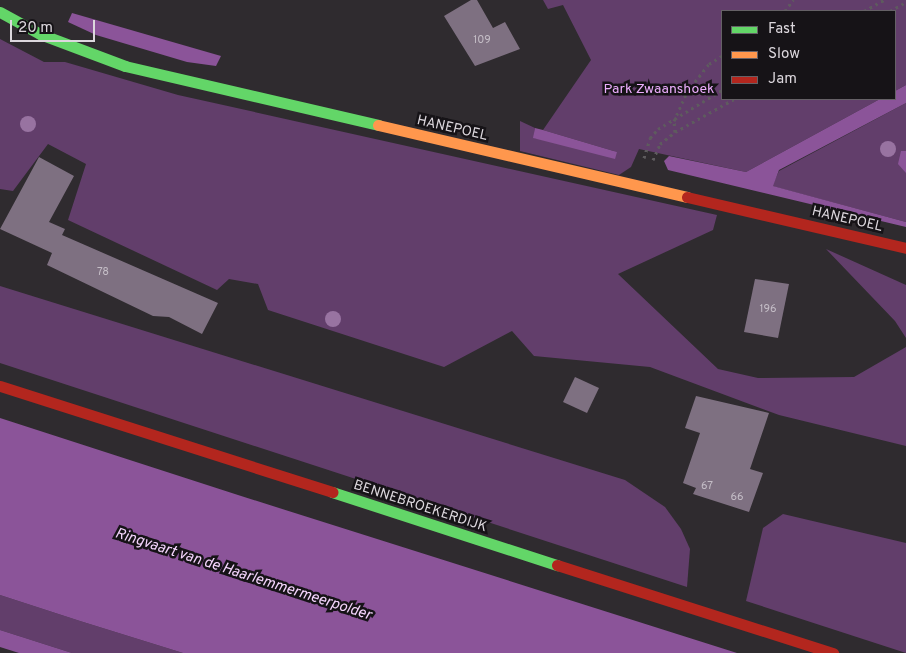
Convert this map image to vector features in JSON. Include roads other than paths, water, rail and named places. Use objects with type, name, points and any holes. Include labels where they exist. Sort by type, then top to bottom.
[{"type":"street","name":"HANEPOEL","points":[[0,12],[40,34],[125,66],[636,187],[906,248]]},
{"type":"street","name":"BENNEBROEKERDIJK","points":[[0,386],[833,653]]},
{"type":"water","points":[[72,13],[221,56],[216,66],[187,62],[96,35],[68,22]]},
{"type":"water","points":[[906,85],[906,103],[779,170],[773,186],[906,222],[906,227],[668,170],[664,161],[669,156],[746,172],[878,100],[896,100],[896,90]]},
{"type":"water","points":[[535,128],[617,152],[615,159],[533,138]]},
{"type":"water","points":[[901,151],[906,151],[906,173],[898,164]]},
{"type":"water","name":"Ringvaart van de Haarlemmermeerpolder","points":[[0,418],[737,653],[183,653],[80,621],[0,595]]},
{"type":"water","points":[[0,630],[72,653],[19,653],[0,647]]},
{"type":"park label","name":"Park Zwaanshoek","points":[[659,90]]}]
